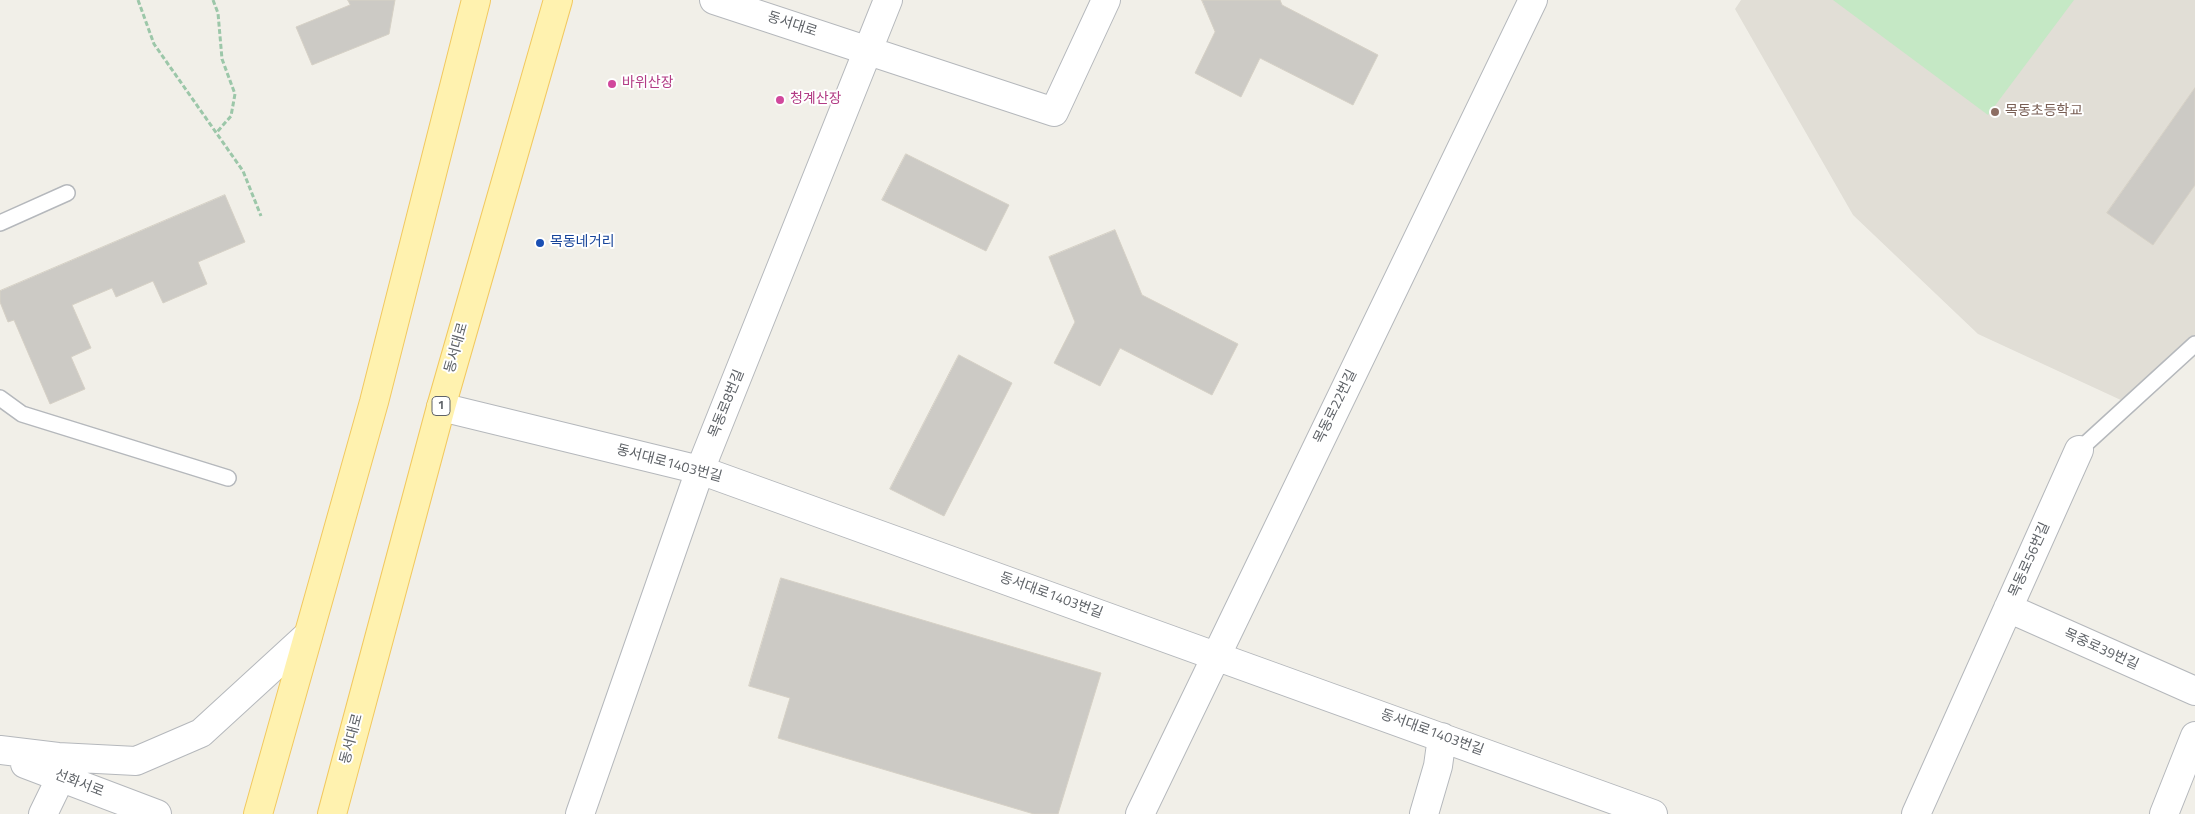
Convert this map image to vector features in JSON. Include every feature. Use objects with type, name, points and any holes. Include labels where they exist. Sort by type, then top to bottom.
[{"type":"main road","points":[[258,814],[374,402],[476,0]]},
{"type":"main road","name":"동서대로","points":[[332,814],[441,407],[558,0]]},
{"type":"street","name":"동서대로","points":[[714,0],[1054,112],[1106,0]]},
{"type":"street","name":"목동로8번길","points":[[580,814],[700,470],[888,0]]},
{"type":"street","name":"목동로22번길","points":[[1140,814],[1532,0]]},
{"type":"street","name":"동서대로1403번길","points":[[441,407],[700,470],[1216,655],[1651,814]]},
{"type":"street","name":"목동로56번길","points":[[1916,814],[2079,450]]},
{"type":"street","name":"목중로39번길","points":[[2008,608],[2195,691]]},
{"type":"street","points":[[0,750],[58,757],[136,761],[201,733],[308,635]]},
{"type":"street","points":[[2164,814],[2195,736]]},
{"type":"street","points":[[1424,814],[1438,766],[1442,737]]},
{"type":"street","name":"선화서로","points":[[0,756],[61,776],[158,814]]},
{"type":"street","points":[[43,814],[61,776]]},
{"type":"lane","points":[[0,223],[66,193]]},
{"type":"lane","name":"목동로56번길","points":[[2079,450],[2195,344]]},
{"type":"lane","points":[[0,398],[22,414],[228,478]]},
{"type":"path","points":[[138,0],[154,44],[243,171],[261,216]]},
{"type":"path","points":[[213,0],[218,12],[222,59],[235,94],[231,116],[217,132]]},
{"type":"shaded area","name":"목동초등학교","points":[[1741,0],[2195,0],[2195,347],[2123,401],[1978,334],[1853,215],[1735,9]]},
{"type":"green space","points":[[1833,0],[2074,0],[1988,115]]},
{"type":"building","points":[[348,0],[395,0],[389,34],[312,65],[296,27],[350,5]]},
{"type":"building","points":[[1202,0],[1280,0],[1282,5],[1378,55],[1353,105],[1260,58],[1241,97],[1195,73],[1215,32]]},
{"type":"building","points":[[2195,88],[2195,185],[2153,245],[2107,213]]},
{"type":"building","points":[[906,154],[1009,205],[986,251],[882,200]]},
{"type":"building","points":[[225,195],[245,242],[198,262],[207,284],[163,303],[153,281],[116,297],[112,288],[72,305],[91,348],[71,357],[85,389],[50,404],[14,320],[8,322],[0,302],[0,291]]},
{"type":"building","points":[[1115,230],[1142,295],[1238,344],[1212,395],[1120,348],[1100,386],[1054,363],[1075,322],[1049,257]]},
{"type":"building","points":[[959,355],[1012,383],[944,516],[890,489]]},
{"type":"building","points":[[781,578],[1101,673],[1058,814],[1034,814],[778,738],[790,698],[749,686]]},
{"type":"place","name":"바위산장","points":[[612,84]]},
{"type":"place","name":"청계산장","points":[[780,100]]},
{"type":"place","name":"목동초등학교","points":[[1995,112]]},
{"type":"place","name":"목동네거리","points":[[540,243]]}]
